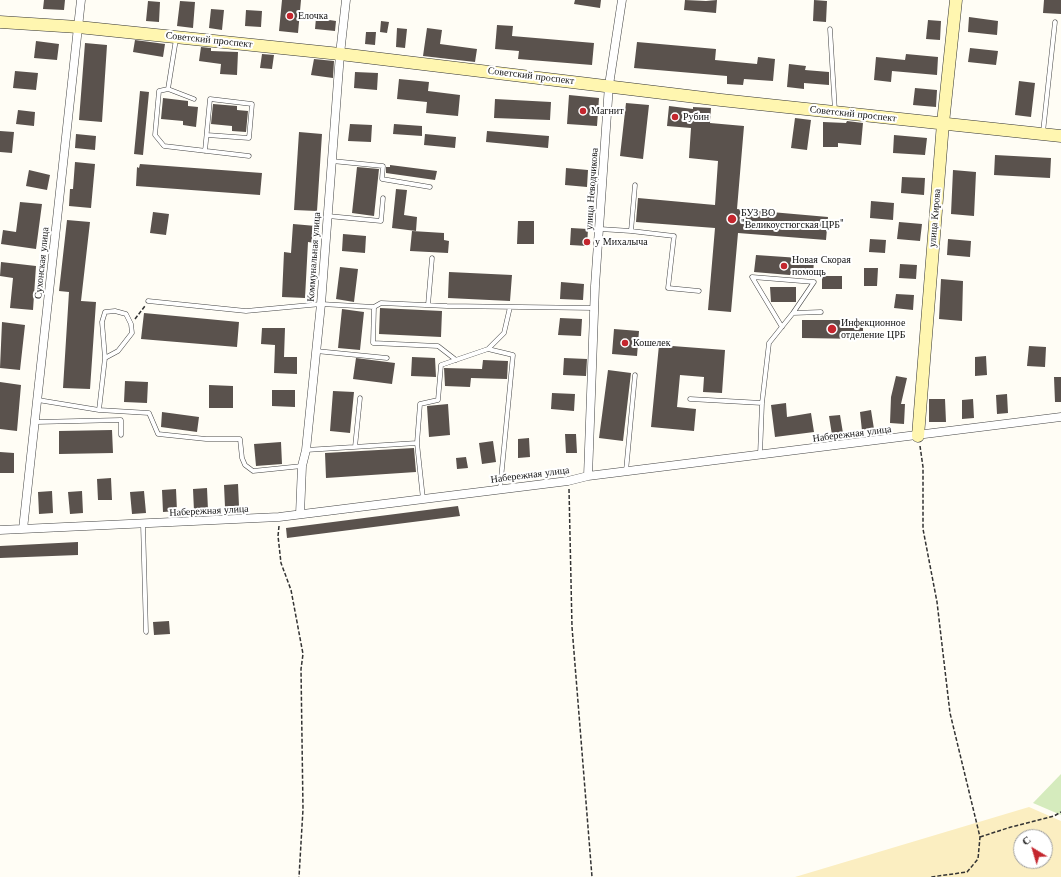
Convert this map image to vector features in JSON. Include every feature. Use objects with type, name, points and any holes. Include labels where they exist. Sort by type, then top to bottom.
[{"type":"street","name":"Сухонская улица","points":[[23,529],[36,422],[81,0]]},
{"type":"street","name":"Коммунальная улица","points":[[300,514],[302,466],[306,450],[321,304],[340,54],[346,0]]},
{"type":"street","name":"улица Неводчикова","points":[[588,476],[594,308],[609,86],[622,0]]},
{"type":"street","name":"улица Кирова","points":[[918,436],[943,123],[956,0]]},
{"type":"street","name":"Советский проспект","points":[[0,22],[78,27],[340,54],[722,100],[1061,136]]},
{"type":"street","name":"Набережная улица","points":[[0,530],[279,517],[568,481],[588,476],[626,471],[760,456],[1061,417]]},
{"type":"lane","points":[[1043,134],[1055,22]]},
{"type":"lane","points":[[830,29],[835,112]]},
{"type":"lane","points":[[168,89],[176,37]]},
{"type":"lane","points":[[194,99],[168,89],[159,91],[155,135],[164,146],[249,156]]},
{"type":"lane","points":[[205,151],[210,99],[252,104],[249,138],[207,135]]},
{"type":"lane","points":[[332,161],[383,166],[382,179],[430,187]]},
{"type":"lane","points":[[630,231],[635,185]]},
{"type":"lane","points":[[327,216],[381,221],[383,198]]},
{"type":"lane","points":[[600,228],[674,236],[668,288],[698,291]]},
{"type":"lane","points":[[428,305],[432,258]]},
{"type":"lane","points":[[760,456],[762,403],[769,343],[782,327],[793,313],[814,282],[752,277],[782,327]]},
{"type":"lane","points":[[148,301],[246,311],[321,304],[374,307],[380,302],[428,305],[594,308]]},
{"type":"lane","points":[[374,307],[373,343],[438,346],[456,360]]},
{"type":"lane","points":[[424,499],[417,443],[420,404],[438,400],[441,366],[488,349],[504,333],[510,307]]},
{"type":"lane","points":[[99,410],[105,358],[102,322],[106,312],[115,311],[126,314],[131,324],[132,333],[118,351],[105,358]]},
{"type":"lane","points":[[793,313],[821,312]]},
{"type":"lane","points":[[488,349],[513,355],[500,489]]},
{"type":"lane","points":[[316,351],[387,358]]},
{"type":"lane","points":[[626,471],[635,375]]},
{"type":"lane","points":[[355,447],[360,398]]},
{"type":"lane","points":[[690,399],[762,403]]},
{"type":"lane","points":[[38,400],[99,410],[149,413],[158,434],[206,440],[240,439],[242,458],[245,465],[253,471],[302,466]]},
{"type":"lane","points":[[36,422],[121,420],[121,435]]},
{"type":"lane","points":[[306,450],[417,443]]},
{"type":"lane","points":[[143,524],[146,632]]},
{"type":"path","points":[[131,324],[148,301]]},
{"type":"path","points":[[918,436],[923,467],[923,529],[936,602],[950,713],[980,837],[978,859],[967,872],[931,877]]},
{"type":"path","points":[[568,481],[572,626],[592,877]]},
{"type":"path","points":[[279,517],[278,536],[281,563],[291,590],[303,654],[301,669],[303,809],[299,877]]},
{"type":"path","points":[[980,837],[1054,816],[1061,812]]},
{"type":"green space","points":[[1061,774],[1061,815],[1033,803]]},
{"type":"sand","points":[[1029,807],[1061,821],[1061,877],[795,877]]},
{"type":"building","points":[[44,0],[65,0],[64,10],[43,9]]},
{"type":"building","name":"Елочка","points":[[282,0],[301,0],[298,33],[279,31]]},
{"type":"building","points":[[575,0],[601,0],[600,8],[574,4]]},
{"type":"building","points":[[685,0],[717,0],[716,13],[684,10]]},
{"type":"building","points":[[814,0],[827,1],[826,22],[813,21]]},
{"type":"building","points":[[1044,0],[1061,0],[1061,14],[1043,13]]},
{"type":"building","points":[[148,1],[160,2],[159,22],[146,21]]},
{"type":"building","points":[[180,1],[195,2],[193,28],[177,26]]},
{"type":"building","points":[[211,9],[224,10],[222,30],[209,28]]},
{"type":"building","points":[[246,10],[262,11],[261,27],[245,26]]},
{"type":"building","points":[[969,17],[998,21],[997,35],[968,32]]},
{"type":"building","points":[[316,18],[336,21],[335,31],[315,29]]},
{"type":"building","points":[[928,20],[941,21],[940,40],[926,39]]},
{"type":"building","points":[[381,21],[389,22],[387,33],[380,32]]},
{"type":"building","points":[[497,25],[513,26],[512,36],[594,43],[592,65],[518,59],[519,51],[495,49]]},
{"type":"building","points":[[397,28],[407,29],[405,48],[396,47]]},
{"type":"building","points":[[427,28],[442,30],[440,44],[477,49],[475,62],[423,56]]},
{"type":"building","points":[[366,32],[376,32],[375,45],[365,44]]},
{"type":"building","points":[[135,40],[165,44],[163,57],[133,52]]},
{"type":"building","points":[[36,41],[59,44],[57,60],[34,58]]},
{"type":"building","points":[[637,42],[716,49],[715,60],[757,64],[758,57],[775,59],[773,81],[744,79],[743,85],[727,84],[727,76],[634,68]]},
{"type":"building","points":[[85,43],[107,45],[102,122],[79,120]]},
{"type":"building","points":[[201,47],[211,48],[211,51],[238,52],[237,75],[220,74],[221,64],[199,61]]},
{"type":"building","points":[[970,48],[998,51],[996,65],[968,62]]},
{"type":"building","points":[[262,54],[274,55],[272,69],[260,68]]},
{"type":"building","points":[[906,54],[938,57],[937,75],[892,71],[891,82],[874,80],[876,57],[905,60]]},
{"type":"building","points":[[314,59],[334,61],[333,78],[311,75]]},
{"type":"building","points":[[789,64],[806,66],[805,70],[829,72],[829,85],[804,83],[804,89],[787,87]]},
{"type":"building","points":[[15,71],[38,73],[36,90],[13,88]]},
{"type":"building","points":[[355,72],[378,73],[377,90],[354,88]]},
{"type":"building","points":[[399,79],[429,82],[428,91],[460,95],[458,116],[426,113],[427,102],[397,99]]},
{"type":"building","points":[[1019,81],[1035,83],[1031,117],[1015,115]]},
{"type":"building","points":[[915,88],[937,90],[936,107],[913,105]]},
{"type":"building","points":[[140,91],[149,92],[143,155],[134,154]]},
{"type":"building","name":"Магнит","points":[[569,95],[599,98],[597,126],[567,124]]},
{"type":"building","points":[[163,98],[188,101],[188,106],[198,107],[196,127],[183,125],[183,121],[161,119]]},
{"type":"building","points":[[495,99],[551,102],[550,120],[494,118]]},
{"type":"building","points":[[626,103],[649,105],[643,159],[620,156]]},
{"type":"building","points":[[213,104],[237,106],[237,110],[248,111],[246,132],[232,131],[232,126],[211,124]]},
{"type":"building","name":"БУЗ ВО \"Великоустюгская ЦРБ\"","points":[[669,106],[693,109],[693,107],[711,108],[710,123],[744,126],[737,209],[828,217],[826,240],[738,233],[731,312],[708,310],[715,228],[636,222],[638,198],[715,205],[718,161],[689,158],[691,128],[667,126]]},
{"type":"building","points":[[18,110],[35,112],[34,126],[16,124]]},
{"type":"building","points":[[795,118],[811,120],[807,150],[791,148]]},
{"type":"building","points":[[847,121],[863,123],[861,145],[838,143],[838,147],[823,147],[823,122],[846,123]]},
{"type":"building","points":[[350,124],[372,125],[371,142],[348,141]]},
{"type":"building","points":[[394,124],[422,126],[422,136],[393,134]]},
{"type":"building","points":[[0,131],[14,132],[12,153],[0,152]]},
{"type":"building","points":[[487,131],[549,136],[548,148],[486,142]]},
{"type":"building","points":[[299,132],[322,134],[317,211],[294,210]]},
{"type":"building","points":[[76,134],[96,136],[95,150],[75,148]]},
{"type":"building","points":[[425,134],[456,137],[455,148],[424,145]]},
{"type":"building","points":[[894,135],[927,138],[925,155],[893,153]]},
{"type":"building","points":[[995,155],[1051,158],[1050,178],[994,175]]},
{"type":"building","points":[[75,162],[95,164],[91,208],[69,206],[70,189],[73,189]]},
{"type":"building","points":[[140,164],[262,173],[260,195],[136,186],[137,167],[139,168]]},
{"type":"building","points":[[390,165],[437,171],[435,180],[386,173],[386,167],[390,167]]},
{"type":"building","points":[[357,167],[379,169],[374,216],[352,213]]},
{"type":"building","points":[[566,168],[588,170],[587,187],[565,185]]},
{"type":"building","points":[[29,170],[50,175],[47,190],[26,186]]},
{"type":"building","points":[[953,170],[976,172],[974,216],[951,214]]},
{"type":"building","points":[[902,177],[925,178],[924,195],[901,193]]},
{"type":"building","points":[[396,189],[407,190],[404,215],[417,217],[416,231],[392,228]]},
{"type":"building","points":[[871,201],[894,203],[893,220],[870,218]]},
{"type":"building","points":[[20,202],[42,204],[36,249],[1,244],[3,230],[16,232]]},
{"type":"building","points":[[153,212],[169,214],[166,235],[150,233]]},
{"type":"building","points":[[67,220],[90,222],[81,301],[96,302],[90,389],[63,388],[69,292],[59,291]]},
{"type":"building","points":[[518,221],[534,221],[534,244],[517,244]]},
{"type":"building","points":[[899,222],[922,224],[920,241],[897,239]]},
{"type":"building","points":[[293,224],[316,226],[315,243],[308,242],[305,298],[282,297],[284,252],[291,253]]},
{"type":"building","points":[[571,228],[588,229],[587,246],[570,245]]},
{"type":"building","points":[[412,231],[444,233],[444,240],[449,241],[448,253],[410,251]]},
{"type":"building","points":[[343,234],[366,236],[365,253],[342,251]]},
{"type":"building","points":[[870,239],[886,240],[885,253],[869,252]]},
{"type":"building","points":[[948,239],[971,241],[970,257],[947,255]]},
{"type":"building","name":"Новая Скорая помощь","points":[[756,255],[814,259],[813,277],[754,272]]},
{"type":"building","points":[[1,262],[36,266],[33,310],[10,308],[13,278],[0,276]]},
{"type":"building","points":[[900,264],[917,265],[916,279],[899,278]]},
{"type":"building","points":[[340,267],[358,269],[354,302],[336,299]]},
{"type":"building","points":[[864,268],[878,268],[877,286],[864,286]]},
{"type":"building","points":[[449,272],[512,275],[510,301],[448,298]]},
{"type":"building","points":[[822,276],[842,276],[842,289],[822,289]]},
{"type":"building","points":[[941,279],[963,281],[962,321],[939,319]]},
{"type":"building","points":[[561,282],[584,284],[583,300],[560,299]]},
{"type":"building","points":[[770,287],[796,287],[796,302],[771,302]]},
{"type":"building","points":[[896,294],[914,295],[913,310],[894,308]]},
{"type":"building","points":[[380,308],[442,311],[441,337],[379,334]]},
{"type":"building","points":[[342,309],[364,312],[360,350],[338,348]]},
{"type":"building","points":[[144,313],[239,322],[237,347],[141,339]]},
{"type":"building","points":[[560,318],[582,319],[581,336],[558,335]]},
{"type":"building","name":"Инфекционное отделение ЦРБ","points":[[802,320],[863,320],[863,339],[802,338]]},
{"type":"building","points":[[2,322],[25,325],[20,370],[0,368]]},
{"type":"building","points":[[262,328],[285,328],[284,357],[297,357],[297,374],[274,373],[275,345],[261,344]]},
{"type":"building","name":"Кошелек","points":[[614,329],[639,331],[637,356],[612,354]]},
{"type":"building","points":[[659,345],[725,350],[722,393],[703,392],[704,377],[680,375],[677,407],[696,409],[694,431],[651,427]]},
{"type":"building","points":[[1029,346],[1046,347],[1045,367],[1027,366]]},
{"type":"building","points":[[986,356],[987,375],[975,376],[975,357]]},
{"type":"building","points":[[412,357],[435,358],[436,377],[411,376]]},
{"type":"building","points":[[356,358],[395,363],[392,384],[353,379]]},
{"type":"building","points":[[564,358],[587,359],[586,376],[563,375]]},
{"type":"building","points":[[483,360],[508,361],[507,379],[471,378],[470,387],[445,386],[444,368],[482,369]]},
{"type":"building","points":[[608,370],[631,373],[623,441],[599,438]]},
{"type":"building","points":[[896,376],[907,378],[901,404],[905,404],[904,424],[890,423],[891,397]]},
{"type":"building","points":[[1054,377],[1061,377],[1061,402],[1055,402]]},
{"type":"building","points":[[125,381],[148,382],[147,403],[124,402]]},
{"type":"building","points":[[0,382],[21,385],[17,431],[0,429]]},
{"type":"building","points":[[209,385],[233,386],[233,408],[209,408]]},
{"type":"building","points":[[272,390],[295,390],[295,407],[272,406]]},
{"type":"building","points":[[333,391],[354,392],[350,433],[330,431]]},
{"type":"building","points":[[552,393],[575,394],[574,411],[551,409]]},
{"type":"building","points":[[1007,394],[1008,413],[997,414],[996,395]]},
{"type":"building","points":[[929,399],[945,399],[946,422],[929,422]]},
{"type":"building","points":[[973,399],[974,418],[962,419],[962,400]]},
{"type":"building","points":[[786,403],[787,417],[811,413],[814,432],[775,437],[771,405]]},
{"type":"building","points":[[448,404],[450,435],[429,437],[427,406]]},
{"type":"building","points":[[871,410],[874,429],[862,431],[860,412]]},
{"type":"building","points":[[162,412],[199,417],[197,432],[161,427]]},
{"type":"building","points":[[840,415],[843,433],[832,435],[829,416]]},
{"type":"building","points":[[112,430],[113,453],[59,454],[59,431]]},
{"type":"building","points":[[565,434],[576,434],[577,453],[566,453]]},
{"type":"building","points":[[529,438],[530,457],[518,458],[518,439]]},
{"type":"building","points":[[493,441],[496,462],[482,464],[479,443]]},
{"type":"building","points":[[281,442],[282,464],[256,466],[254,444]]},
{"type":"building","points":[[414,448],[416,472],[326,478],[325,453]]},
{"type":"building","points":[[0,452],[14,453],[14,473],[0,473]]},
{"type":"building","points":[[466,457],[468,468],[457,469],[456,458]]},
{"type":"building","points":[[111,478],[112,500],[98,500],[97,479]]},
{"type":"building","points":[[238,484],[239,506],[225,507],[224,485]]},
{"type":"building","points":[[207,488],[208,510],[194,511],[193,489]]},
{"type":"building","points":[[176,489],[177,511],[163,512],[162,490]]},
{"type":"building","points":[[52,491],[53,513],[39,514],[38,492]]},
{"type":"building","points":[[82,491],[83,513],[70,514],[68,492]]},
{"type":"building","points":[[144,491],[146,513],[132,514],[130,492]]},
{"type":"building","points":[[458,506],[460,516],[287,538],[286,528]]},
{"type":"building","points":[[78,542],[78,555],[0,558],[0,546]]},
{"type":"building","points":[[169,621],[170,634],[154,635],[153,622]]},
{"type":"place","name":"Елочка","points":[[290,16]]},
{"type":"place","name":"Магнит","points":[[583,111]]},
{"type":"place","name":"Рубин","points":[[675,117]]},
{"type":"place","name":"БУЗ ВО \"Великоустюгская ЦРБ\"","points":[[732,219]]},
{"type":"place","name":"у Михалыча","points":[[587,242]]},
{"type":"place","name":"Новая Скорая помощь","points":[[784,266]]},
{"type":"place","name":"Инфекционное отделение ЦРБ","points":[[832,329]]},
{"type":"place","name":"Кошелек","points":[[625,343]]}]
